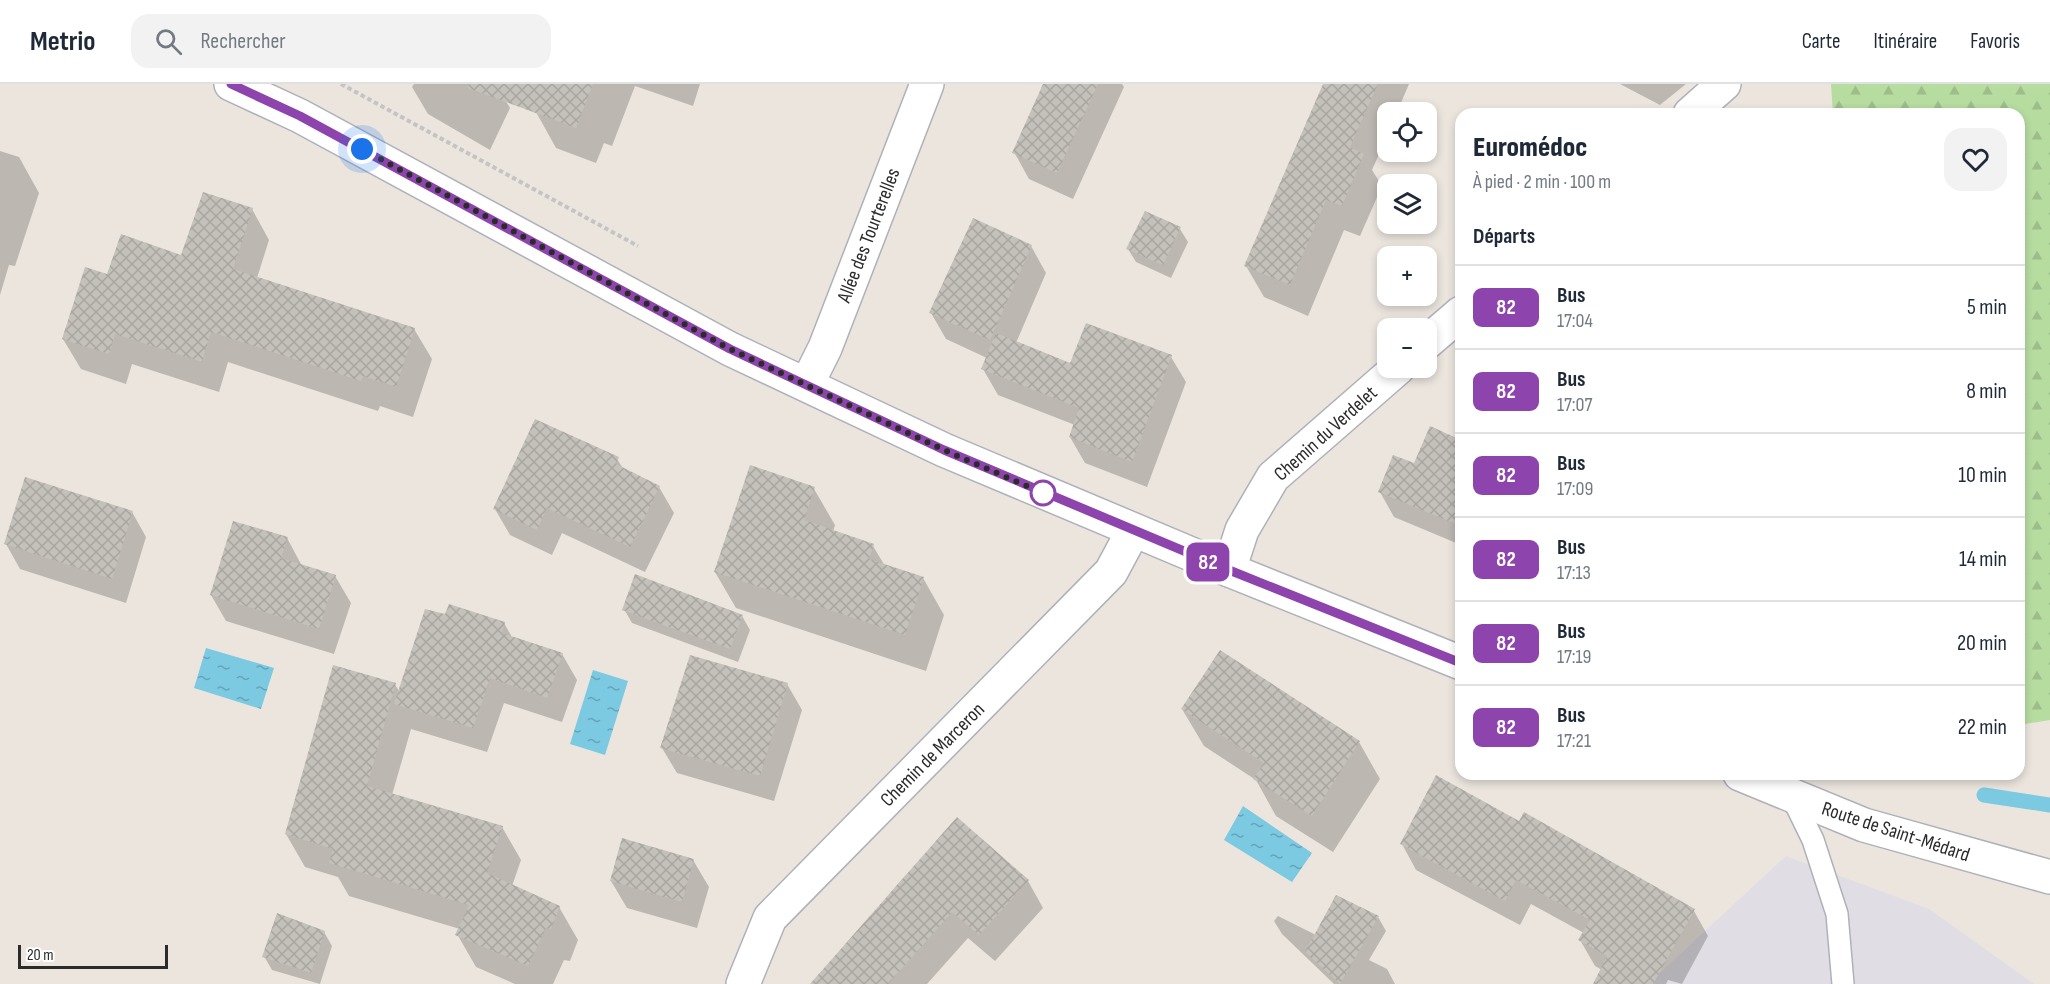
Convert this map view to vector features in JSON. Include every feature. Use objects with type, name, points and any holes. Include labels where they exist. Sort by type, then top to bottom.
[{"type":"street","points":[[231,84],[300,116],[730,349],[944,450],[1133,531],[1455,661]]},
{"type":"street","name":"Allée des Tourterelles","points":[[807,384],[825,348],[927,84]]},
{"type":"street","points":[[1696,108],[1724,84]]},
{"type":"street","points":[[1437,334],[1455,318]]},
{"type":"street","name":"Chemin du Verdelet","points":[[1229,570],[1242,530],[1273,477],[1387,378]]},
{"type":"street","name":"Chemin de Marceron","points":[[744,984],[770,918],[1111,572],[1133,531]]},
{"type":"street","name":"Route de Saint-Médard","points":[[1755,780],[1864,825],[2035,874],[2050,890]]},
{"type":"lane","points":[[1791,795],[1813,840],[1837,914],[1843,984]]},
{"type":"path","points":[[342,84],[642,249]]},
{"type":"shaded area","points":[[1786,856],[1929,909],[2034,984],[1648,984]]},
{"type":"green space","points":[[1831,84],[2050,84],[2050,720],[2025,724],[2025,108],[1833,108]]},
{"type":"water","points":[[206,648],[274,668],[261,709],[194,688]]},
{"type":"water","points":[[593,670],[628,681],[605,755],[570,744]]},
{"type":"water","points":[[1243,806],[1312,853],[1292,882],[1224,840]]},
{"type":"building","points":[[469,84],[593,84],[576,128],[468,88]]},
{"type":"building","points":[[1043,84],[1098,84],[1057,173],[1012,153]]},
{"type":"building","points":[[1323,84],[1378,84],[1350,147],[1364,154],[1342,206],[1326,200],[1290,285],[1244,266]]},
{"type":"building","points":[[203,192],[253,208],[233,269],[415,328],[396,387],[363,376],[361,381],[211,332],[202,362],[115,334],[109,354],[62,339],[85,267],[107,274],[121,234],[181,255]]},
{"type":"building","points":[[1145,211],[1181,227],[1163,265],[1126,249]]},
{"type":"building","points":[[973,218],[1032,245],[990,340],[929,313]]},
{"type":"building","points":[[1086,323],[1172,355],[1132,462],[1069,437],[1079,408],[981,369],[996,333],[1070,363]]},
{"type":"building","points":[[535,419],[619,457],[616,464],[660,486],[630,547],[547,508],[537,530],[493,509]]},
{"type":"building","points":[[1430,426],[1455,437],[1455,524],[1378,492],[1393,455],[1414,463]]},
{"type":"building","points":[[750,465],[815,487],[804,520],[874,544],[869,559],[924,577],[905,635],[714,572]]},
{"type":"building","points":[[25,477],[133,511],[112,579],[4,544]]},
{"type":"building","points":[[233,521],[288,537],[281,558],[336,575],[319,629],[210,595]]},
{"type":"building","points":[[635,574],[743,615],[730,649],[622,610]]},
{"type":"building","points":[[449,604],[505,622],[502,633],[563,653],[547,698],[490,678],[473,728],[394,704],[425,609],[445,614]]},
{"type":"building","points":[[1220,650],[1360,741],[1312,816],[1253,779],[1264,763],[1181,709]]},
{"type":"building","points":[[690,655],[788,683],[760,776],[660,748]]},
{"type":"building","points":[[333,665],[396,683],[367,786],[503,826],[487,873],[560,906],[551,929],[546,928],[528,966],[455,935],[469,905],[329,863],[333,849],[285,834]]},
{"type":"building","points":[[1436,775],[1519,821],[1524,812],[1695,909],[1653,984],[1593,984],[1607,956],[1578,940],[1590,920],[1516,880],[1505,901],[1400,844]]},
{"type":"building","points":[[957,817],[1029,880],[979,935],[952,912],[888,984],[810,984]]},
{"type":"building","points":[[622,838],[694,859],[682,902],[610,881]]},
{"type":"building","points":[[1336,895],[1379,916],[1340,984],[1305,952]]},
{"type":"building","points":[[277,913],[325,931],[311,973],[262,957]]},
{"type":"waterway","points":[[1984,795],[2050,805]]},
{"type":"bus line","name":"82","points":[[231,84],[300,116],[730,349],[944,450],[1229,570],[1455,661]]},
{"type":"route","points":[[362,149],[730,349],[944,450],[1043,493]]}]
